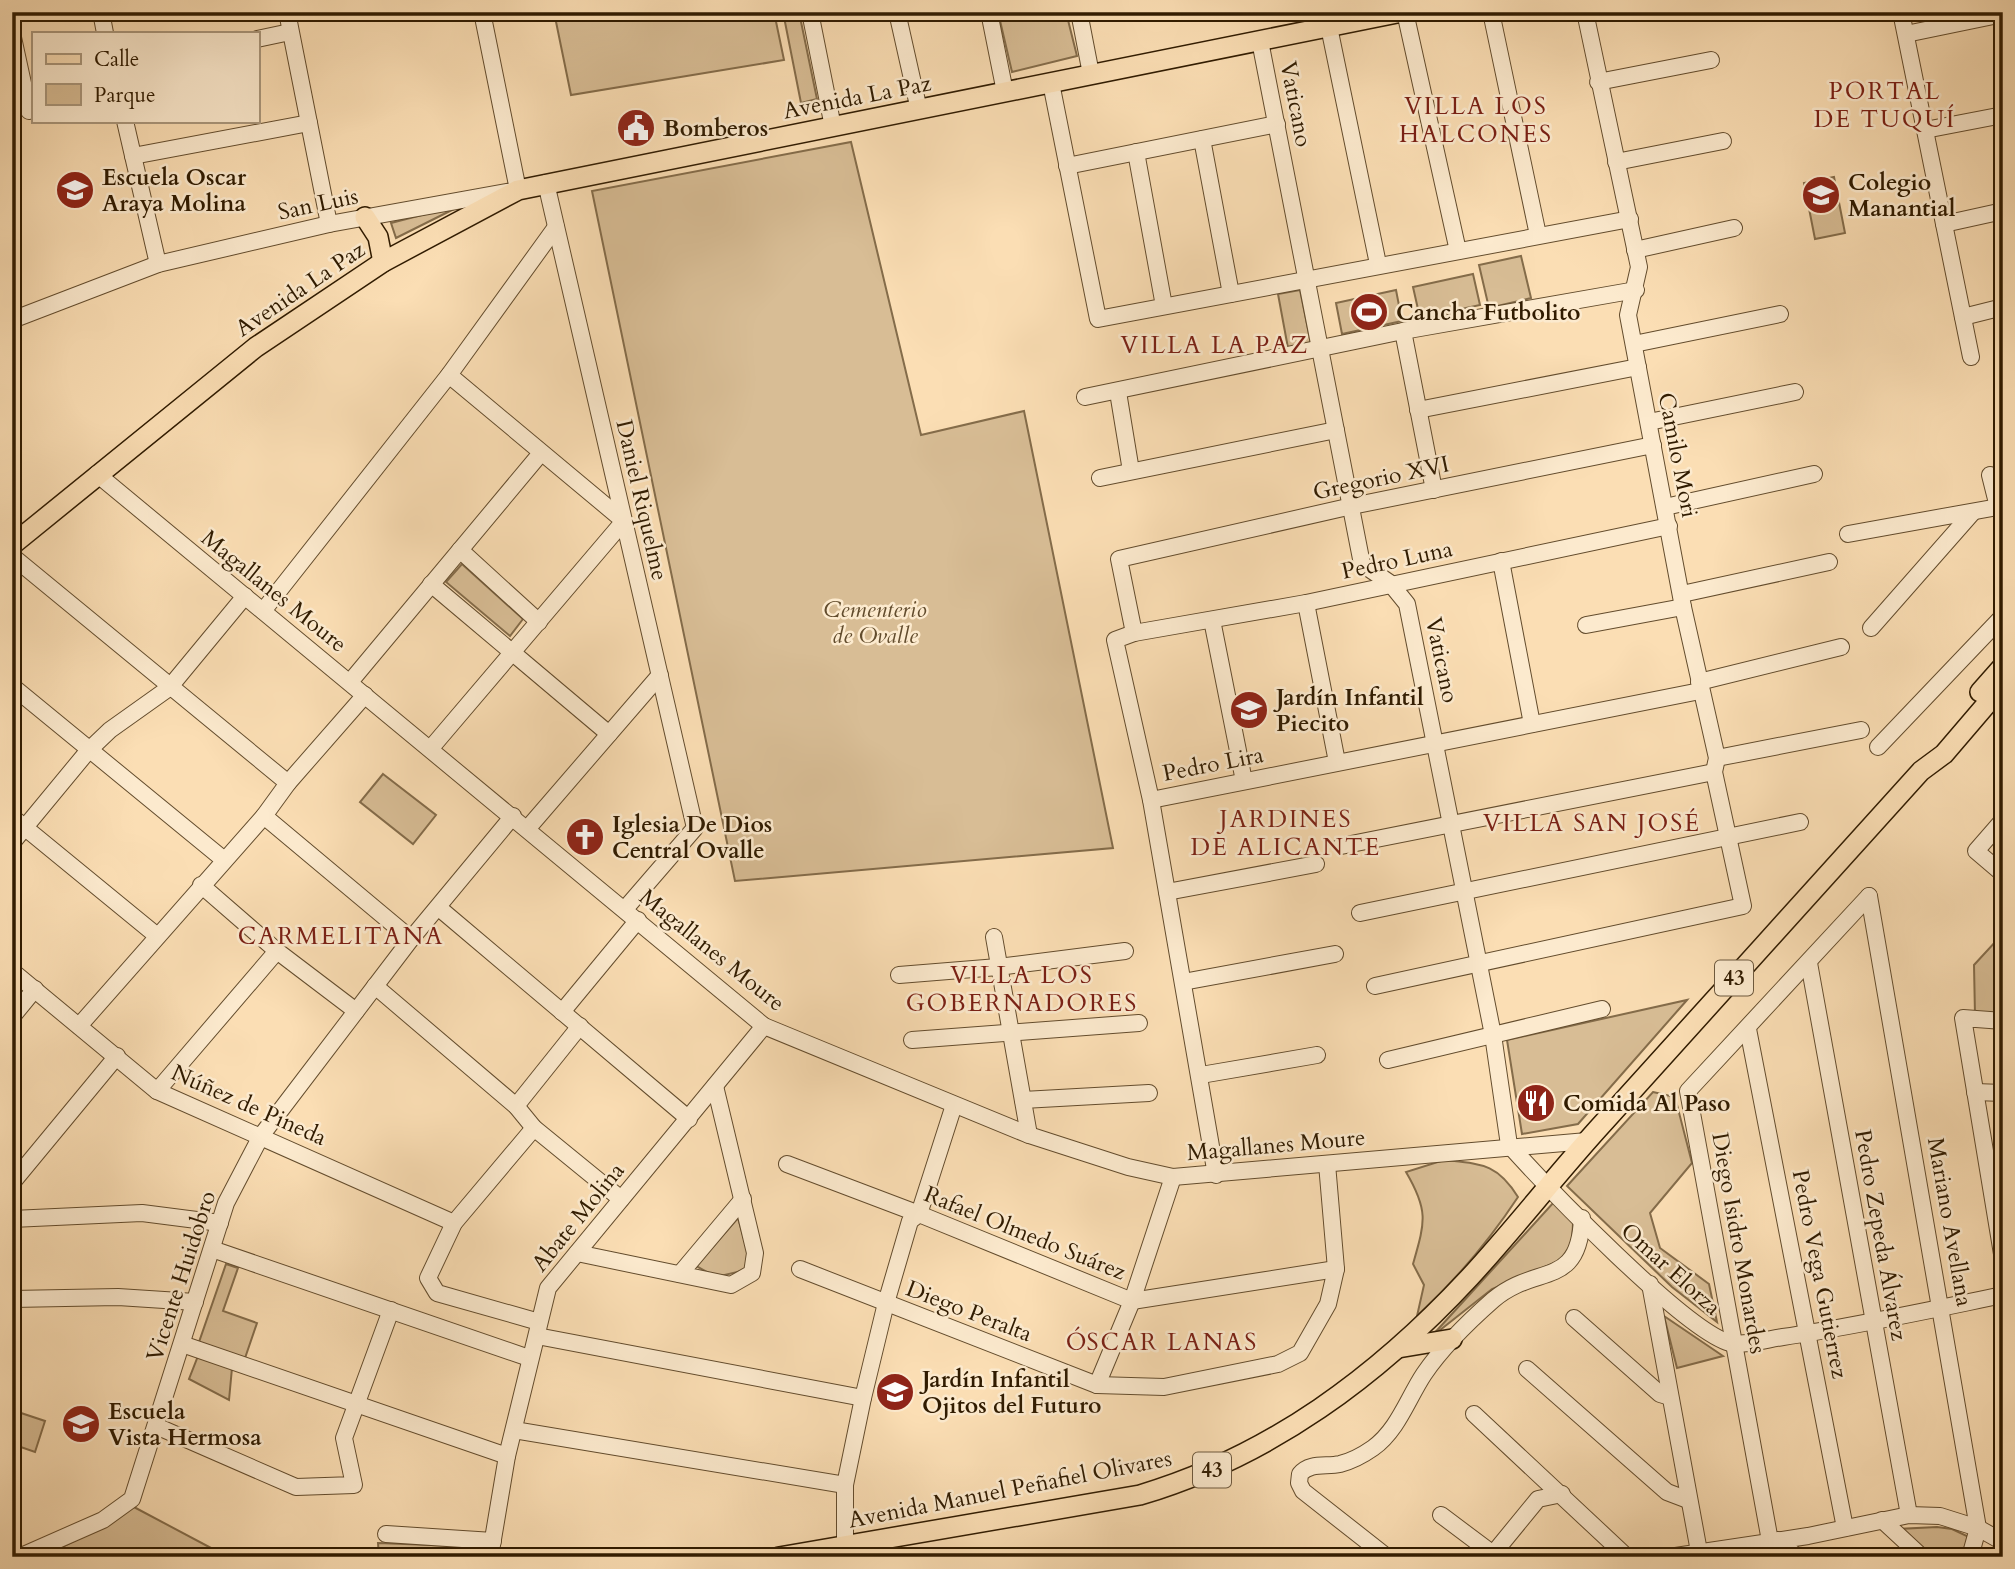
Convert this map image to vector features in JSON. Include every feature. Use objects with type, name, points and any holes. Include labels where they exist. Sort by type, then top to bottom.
[{"type":"main road","name":"Avenida La Paz","points":[[12,545],[256,347],[383,262],[518,190],[1329,27],[1364,16],[1403,12]]},
{"type":"main road","points":[[365,217],[378,237],[383,262]]},
{"type":"main road","name":"Avenida Manuel Peñafiel Olivares","points":[[1921,771],[1935,745],[2003,666]]},
{"type":"main road","name":"Avenida Manuel Peñafiel Olivares","points":[[779,1557],[1140,1495],[1194,1479],[1248,1453],[1330,1402],[1397,1348],[1471,1276],[1587,1141],[1921,771],[1944,754],[2003,685]]},
{"type":"main road","points":[[1397,1348],[1452,1339]]},
{"type":"street","points":[[100,12],[105,32]]},
{"type":"street","points":[[286,12],[329,224]]},
{"type":"street","points":[[482,12],[518,190]]},
{"type":"street","points":[[810,12],[833,127]]},
{"type":"street","points":[[897,12],[919,110]]},
{"type":"street","points":[[989,12],[1005,92]]},
{"type":"street","points":[[1079,12],[1091,74]]},
{"type":"street","points":[[1403,12],[1458,251]]},
{"type":"street","points":[[1491,12],[1538,235]]},
{"type":"street","name":"Camilo Mori","points":[[1480,965],[1743,906],[1628,315],[1636,290],[1639,267],[1585,12]]},
{"type":"street","points":[[1901,12],[1971,357]]},
{"type":"street","points":[[1906,34],[2003,13]]},
{"type":"street","points":[[1329,27],[1378,264]]},
{"type":"street","points":[[259,39],[290,32]]},
{"type":"street","points":[[12,33],[31,111],[12,116]]},
{"type":"street","name":"Vaticano","points":[[1260,41],[1362,564],[1390,583],[1407,604],[1480,965],[1509,1145]]},
{"type":"street","points":[[1598,82],[1711,60]]},
{"type":"street","points":[[1051,83],[1098,319],[1378,264],[1630,219]]},
{"type":"street","points":[[1925,130],[2003,115]]},
{"type":"street","points":[[125,122],[159,264]]},
{"type":"street","points":[[133,156],[309,123]]},
{"type":"street","points":[[1067,166],[1277,124]]},
{"type":"street","points":[[1202,139],[1231,294]]},
{"type":"street","points":[[1616,162],[1723,141]]},
{"type":"street","points":[[1136,152],[1164,306]]},
{"type":"street","name":"Daniel Riquelme","points":[[546,183],[695,828],[632,914]]},
{"type":"street","name":"San Luis","points":[[12,320],[159,264],[329,224],[518,190]]},
{"type":"street","points":[[1944,223],[2003,211]]},
{"type":"street","points":[[262,611],[449,375],[556,227]]},
{"type":"street","points":[[1635,250],[1734,228]]},
{"type":"street","points":[[1086,397],[1403,331],[1636,290]]},
{"type":"street","points":[[1963,317],[2003,307]]},
{"type":"street","points":[[1634,344],[1780,314]]},
{"type":"street","points":[[1403,331],[1434,490]]},
{"type":"street","points":[[1418,410],[1638,367]]},
{"type":"street","points":[[431,748],[624,521],[449,375]]},
{"type":"street","points":[[1118,392],[1131,471]]},
{"type":"street","points":[[1649,422],[1795,392]]},
{"type":"street","points":[[1100,478],[1336,430]]},
{"type":"street","name":"Gregorio XVI","points":[[1134,633],[1119,559],[1352,506],[1653,445]]},
{"type":"street","points":[[350,682],[541,453]]},
{"type":"street","name":"Magallanes Moure","points":[[97,474],[632,914],[764,1026],[1029,1135],[1128,1167],[1173,1177],[1509,1145],[1587,1141]]},
{"type":"street","points":[[1665,507],[1814,474]]},
{"type":"street","points":[[1848,534],[2001,509],[1990,475]]},
{"type":"street","points":[[1871,628],[1973,512]]},
{"type":"street","name":"Pedro Luna","points":[[1134,633],[1306,603],[1390,583],[1669,526]]},
{"type":"street","points":[[460,550],[539,622]]},
{"type":"street","points":[[12,556],[169,688],[288,783]]},
{"type":"street","points":[[1501,561],[1532,724]]},
{"type":"street","points":[[1586,625],[1829,562]]},
{"type":"street","points":[[431,584],[609,734]]},
{"type":"street","points":[[12,844],[88,751],[110,730],[169,688],[244,596]]},
{"type":"street","points":[[1306,603],[1337,762]]},
{"type":"street","points":[[1878,747],[2003,615]]},
{"type":"street","points":[[1212,620],[1244,781]]},
{"type":"street","points":[[1134,633],[1115,640],[1151,800]]},
{"type":"street","name":"Pedro Lira","points":[[1216,1175],[1201,1075],[1151,800],[1532,724],[1700,687],[1841,647]]},
{"type":"street","points":[[528,828],[660,675]]},
{"type":"street","points":[[12,686],[223,859]]},
{"type":"street","points":[[79,1026],[156,935],[264,816],[288,783],[365,695]]},
{"type":"street","points":[[1341,846],[1715,765],[1861,730]]},
{"type":"street","points":[[264,816],[411,939]]},
{"type":"street","name":"Vicente Huidobro","points":[[19,1557],[103,1520],[132,1499],[226,1203],[261,1136],[411,939],[513,816]]},
{"type":"street","points":[[12,817],[156,935]]},
{"type":"street","points":[[2003,820],[1976,851],[2003,874]]},
{"type":"street","points":[[1360,913],[1800,822]]},
{"type":"street","points":[[1167,892],[1316,864]]},
{"type":"street","points":[[201,885],[277,951],[356,1011]]},
{"type":"street","name":"Diego Isidro Monardes","points":[[1774,1541],[1734,1344],[1688,1091],[1869,896]]},
{"type":"street","name":"Mariano Avellana","points":[[1869,896],[1978,1528],[1970,1557]]},
{"type":"street","points":[[439,908],[689,1119]]},
{"type":"street","points":[[562,1012],[632,914]]},
{"type":"street","points":[[994,937],[1029,1135]]},
{"type":"street","points":[[157,1091],[277,951]]},
{"type":"street","points":[[899,975],[998,967],[1125,951]]},
{"type":"street","points":[[1183,982],[1335,954]]},
{"type":"street","name":"Pedro Zepeda Álvarez","points":[[1809,963],[1909,1515]]},
{"type":"street","points":[[1375,986],[1480,965]]},
{"type":"street","name":"Núñez de Pineda","points":[[12,971],[157,1091],[454,1223]]},
{"type":"street","points":[[375,986],[516,1105],[534,1128],[621,1199]]},
{"type":"street","points":[[12,1017],[34,989]]},
{"type":"street","points":[[1388,1060],[1602,1009]]},
{"type":"street","points":[[2003,1021],[1962,1018],[1975,1092],[1995,1167],[2003,1259]]},
{"type":"street","points":[[912,1040],[1139,1023]]},
{"type":"street","points":[[516,1105],[580,1026]]},
{"type":"street","name":"Abate Molina","points":[[492,1549],[507,1456],[548,1288],[764,1026]]},
{"type":"street","name":"Pedro Vega Gutierrez","points":[[1748,1029],[1845,1528]]},
{"type":"street","points":[[1201,1075],[1317,1055]]},
{"type":"street","points":[[12,1183],[117,1056]]},
{"type":"street","points":[[577,1253],[731,1285],[752,1273],[755,1253],[715,1086]]},
{"type":"street","points":[[1975,1092],[2003,1093]]},
{"type":"street","points":[[1023,1100],[1149,1093]]},
{"type":"street","points":[[845,1545],[845,1485],[886,1303],[910,1221],[919,1214],[954,1105]]},
{"type":"street","points":[[534,1128],[454,1223],[428,1278],[437,1293],[538,1329],[863,1398]]},
{"type":"street","name":"Omar Elorza","points":[[1509,1145],[1547,1187],[1650,1284],[1713,1337],[1734,1344]]},
{"type":"street","name":"Rafael Olmedo Suárez","points":[[787,1164],[919,1214],[1132,1301],[1336,1269]]},
{"type":"street","name":"Diego Peralta","points":[[800,1269],[1097,1385],[1164,1387],[1278,1364],[1300,1353],[1328,1304],[1336,1269],[1327,1164]]},
{"type":"street","points":[[1097,1385],[1132,1301],[1173,1177]]},
{"type":"street","points":[[680,1274],[743,1199]]},
{"type":"street","points":[[12,1219],[142,1213],[220,1223]]},
{"type":"street","points":[[1387,1557],[1303,1491],[1298,1478],[1307,1468],[1340,1464],[1376,1447],[1394,1427],[1421,1379],[1452,1339],[1505,1291],[1526,1280],[1555,1272],[1569,1263],[1581,1243],[1582,1218]]},
{"type":"street","points":[[212,1249],[529,1358]]},
{"type":"street","points":[[1650,1284],[1699,1554]]},
{"type":"street","points":[[1734,1344],[1809,1333],[2003,1295]]},
{"type":"street","points":[[12,1299],[118,1297],[195,1302]]},
{"type":"street","points":[[156,1426],[296,1487],[354,1485],[344,1438],[391,1310]]},
{"type":"street","points":[[1574,1318],[1660,1394],[1670,1397]]},
{"type":"street","points":[[182,1344],[507,1456]]},
{"type":"street","points":[[1527,1368],[1667,1492],[1688,1500]]},
{"type":"street","points":[[1474,1414],[1627,1557]]},
{"type":"street","points":[[514,1430],[845,1485]]},
{"type":"street","points":[[1441,1515],[1495,1555],[1538,1499],[1562,1494]]},
{"type":"street","points":[[1669,1557],[1774,1541],[1909,1515],[1940,1516],[1978,1528],[2003,1542]]},
{"type":"street","points":[[1882,1520],[1922,1557]]},
{"type":"street","points":[[386,1534],[492,1549]]},
{"type":"street","points":[[1774,1541],[1797,1557]]},
{"type":"green space","points":[[554,12],[774,12],[784,60],[571,95]]},
{"type":"green space","points":[[783,12],[799,12],[817,99],[801,103]]},
{"type":"green space","points":[[998,12],[1066,12],[1077,56],[1012,72]]},
{"type":"green space","name":"Cementerio de Ovalle","points":[[851,142],[921,435],[1024,411],[1113,848],[735,881],[592,191]]},
{"type":"green space","points":[[1834,177],[1845,233],[1815,239],[1804,183]]},
{"type":"green space","points":[[464,204],[396,238],[391,223]]},
{"type":"green space","points":[[1521,256],[1531,298],[1489,308],[1479,265]]},
{"type":"green space","name":"Cancha Futbolito","points":[[1473,274],[1480,305],[1420,318],[1413,287]]},
{"type":"green space","points":[[1300,290],[1311,344],[1288,348],[1278,294]]},
{"type":"green space","name":"Cancha Futbolito","points":[[1396,290],[1402,321],[1342,334],[1336,303]]},
{"type":"green space","points":[[462,564],[523,619],[510,636],[446,582]]},
{"type":"green space","points":[[383,774],[436,815],[413,844],[360,802]]},
{"type":"green space","points":[[1996,941],[2003,946],[2003,1017],[1975,1015],[1974,965]]},
{"type":"green space","points":[[1687,1000],[1578,1124],[1522,1134],[1507,1040]]},
{"type":"green space","points":[[1653,1092],[1675,1097],[1692,1163],[1650,1213],[1660,1248],[1709,1284],[1717,1322],[1672,1287],[1567,1186]]},
{"type":"green space","points":[[1444,1160],[1478,1164],[1495,1171],[1518,1197],[1471,1260],[1417,1316],[1424,1285],[1413,1264],[1423,1217],[1418,1197],[1406,1172]]},
{"type":"green space","points":[[1554,1202],[1573,1223],[1572,1244],[1559,1261],[1492,1289],[1430,1338]]},
{"type":"green space","points":[[738,1218],[748,1253],[746,1270],[716,1277],[696,1266]]},
{"type":"green space","points":[[226,1264],[238,1268],[223,1311],[257,1323],[244,1361],[198,1345]]},
{"type":"green space","points":[[1664,1316],[1723,1356],[1677,1368]]},
{"type":"green space","points":[[198,1356],[232,1368],[229,1400],[189,1379]]},
{"type":"green space","points":[[12,1410],[45,1421],[35,1452],[12,1444]]},
{"type":"green space","points":[[132,1506],[228,1557],[42,1557],[106,1525]]},
{"type":"green space","points":[[1898,1529],[1952,1529],[1969,1537],[1964,1557],[1929,1557]]},
{"type":"green space","points":[[378,1543],[484,1547],[481,1557],[379,1557]]},
{"type":"place","name":"Bomberos","points":[[636,128]]},
{"type":"place","name":"Escuela Oscar Araya Molina","points":[[75,190]]},
{"type":"place","name":"Colegio Manantial","points":[[1821,195]]},
{"type":"place","name":"Cancha Futbolito","points":[[1369,312]]},
{"type":"place","name":"Jardín Infantil Piecito","points":[[1249,710]]},
{"type":"place","name":"Iglesia De Dios Central Ovalle","points":[[585,837]]},
{"type":"place","name":"Comida Al Paso","points":[[1536,1103]]},
{"type":"place","name":"Jardín Infantil Ojitos del Futuro","points":[[895,1392]]},
{"type":"place","name":"Escuela Vista Hermosa","points":[[81,1424]]},
{"type":"district","name":"PORTAL DE TUQUÍ","points":[[1885,105]]},
{"type":"district","name":"VILLA LOS HALCONES","points":[[1476,120]]},
{"type":"district","name":"VILLA LA PAZ","points":[[1215,345]]},
{"type":"district","name":"VILLA SAN JOSÉ","points":[[1592,823]]},
{"type":"district","name":"JARDINES DE ALICANTE","points":[[1286,833]]},
{"type":"district","name":"CARMELITANA","points":[[341,936]]},
{"type":"district","name":"VILLA LOS GOBERNADORES","points":[[1022,989]]},
{"type":"district","name":"ÓSCAR LANAS","points":[[1162,1342]]}]
